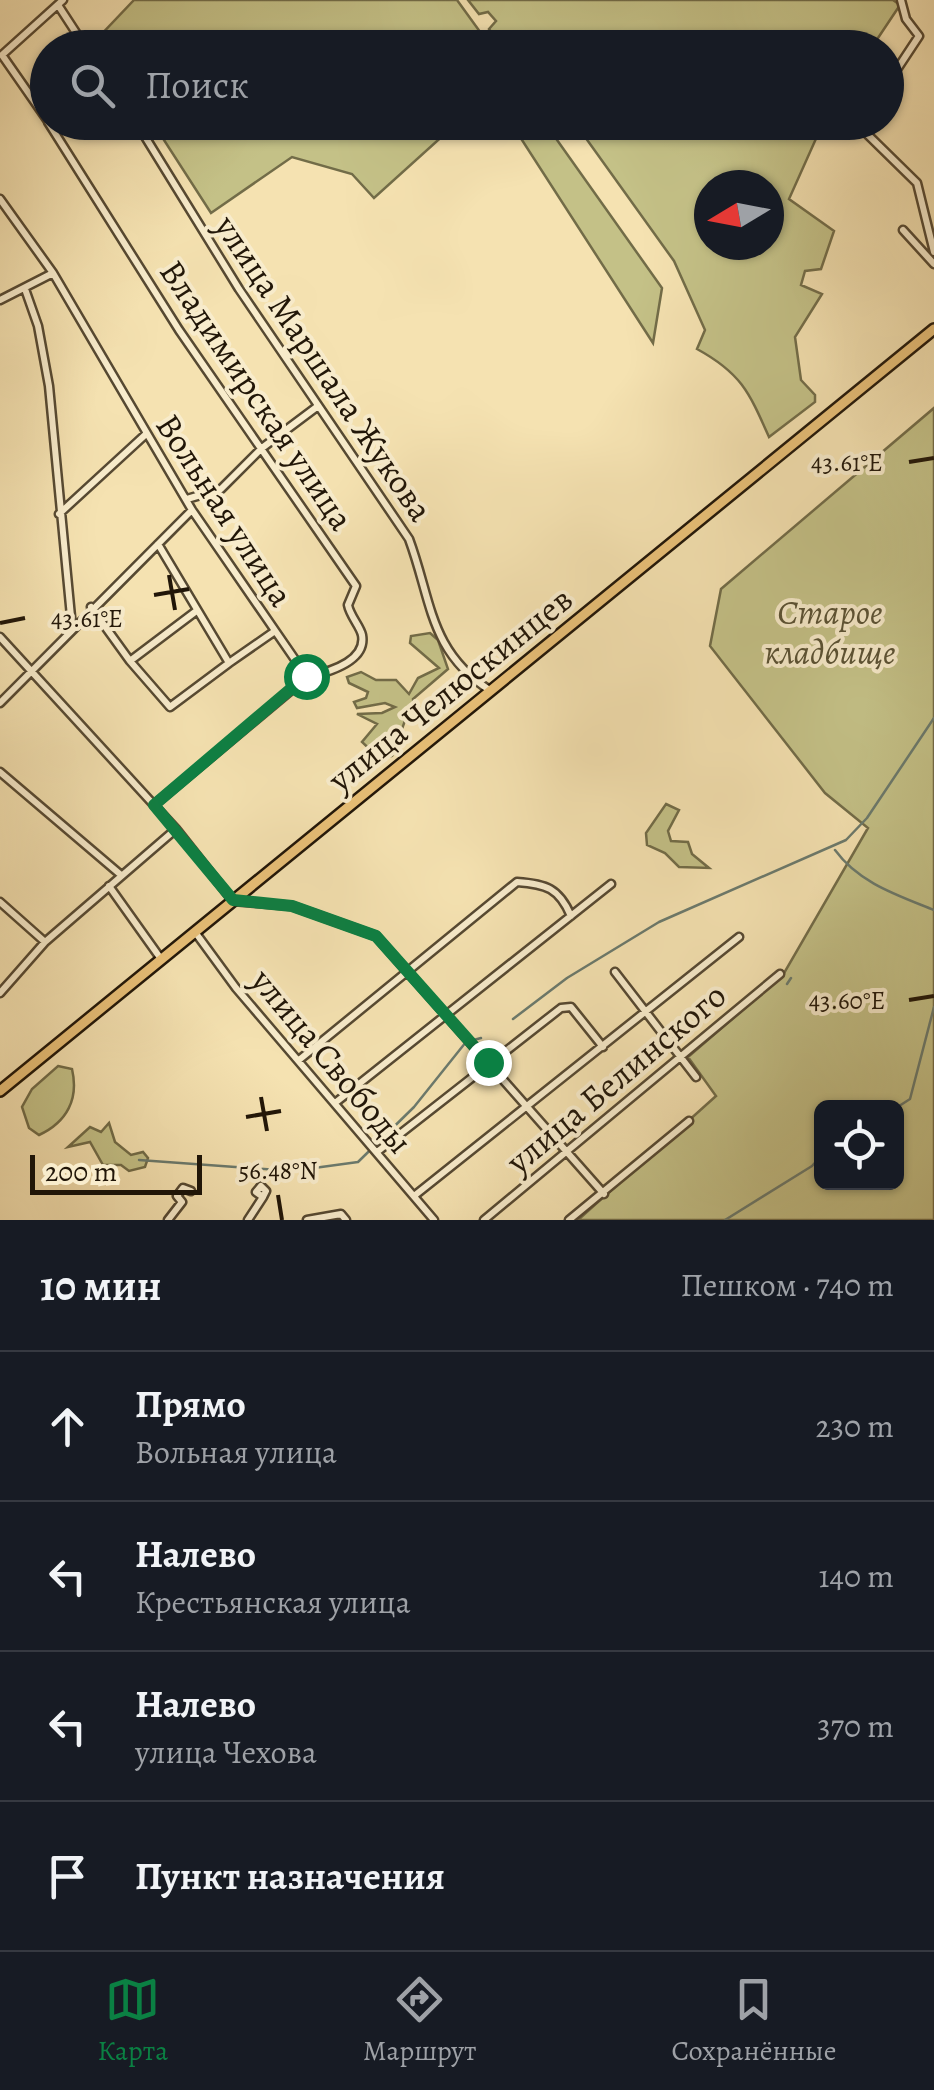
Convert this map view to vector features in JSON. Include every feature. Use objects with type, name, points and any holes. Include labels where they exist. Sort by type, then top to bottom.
[{"type":"main road","name":"улица Челюскинцев","points":[[0,1091],[934,328]]},
{"type":"street","points":[[901,0],[906,19],[919,36],[904,59]]},
{"type":"street","points":[[60,3],[76,30]]},
{"type":"street","name":"Владимирская улица","points":[[30,96],[1,54],[60,3]]},
{"type":"street","name":"Владимирская улица","points":[[59,140],[179,330],[356,586],[348,606],[362,636],[358,651],[328,672],[306,676]]},
{"type":"street","name":"улица Маршала Жукова","points":[[148,140],[198,226],[409,539],[420,588],[459,671],[490,691]]},
{"type":"street","points":[[874,140],[918,183],[934,252]]},
{"type":"street","name":"Вольная улица","points":[[0,199],[54,273],[192,510],[306,676]]},
{"type":"street","points":[[903,230],[934,264]]},
{"type":"street","points":[[0,300],[54,273]]},
{"type":"street","points":[[24,289],[38,326],[49,386],[58,515],[72,628]]},
{"type":"street","points":[[187,500],[222,489],[262,448],[318,406]]},
{"type":"street","points":[[58,515],[145,435]]},
{"type":"street","points":[[0,703],[91,607],[192,510]]},
{"type":"street","points":[[158,544],[195,612],[229,663]]},
{"type":"street","points":[[91,607],[170,707],[275,630]]},
{"type":"street","points":[[130,661],[195,612]]},
{"type":"street","points":[[0,637],[176,829],[233,900],[292,906],[376,936],[409,968],[604,1194]]},
{"type":"street","points":[[154,805],[306,676]]},
{"type":"street","points":[[0,772],[121,875]]},
{"type":"street","points":[[0,993],[46,942],[176,829]]},
{"type":"street","points":[[299,1060],[517,882],[545,884],[562,896],[570,916]]},
{"type":"street","points":[[335,1102],[611,884]]},
{"type":"street","points":[[109,886],[162,959]]},
{"type":"street","points":[[0,902],[46,942]]},
{"type":"street","name":"улица Свободы","points":[[194,932],[434,1220]]},
{"type":"street","points":[[414,1196],[739,937]]},
{"type":"street","points":[[615,972],[696,1077]]},
{"type":"street","name":"улица Белинского","points":[[484,1220],[780,974]]},
{"type":"street","points":[[377,1152],[488,1062],[566,1006],[581,1016],[603,1047]]},
{"type":"street","points":[[569,1220],[689,1121]]},
{"type":"street","points":[[248,1220],[262,1197]]},
{"type":"street","points":[[168,1220],[182,1202]]},
{"type":"street","points":[[307,1220],[341,1214],[346,1220]]},
{"type":"green space","points":[[134,0],[457,0],[479,30],[106,30]]},
{"type":"green space","points":[[468,0],[893,0],[900,5],[883,30],[490,30],[496,21],[488,12],[479,14]]},
{"type":"green space","points":[[164,140],[438,140],[374,198],[352,174],[292,157],[211,213]]},
{"type":"green space","points":[[522,140],[557,140],[662,288],[653,343]]},
{"type":"green space","points":[[587,140],[815,140],[789,199],[834,231],[821,269],[805,271],[801,285],[822,294],[795,337],[801,380],[815,395],[815,402],[769,437],[742,385],[697,349],[705,330],[674,261]]},
{"type":"green space","name":"Старое кладбище","points":[[934,408],[934,1220],[578,1220],[716,1096],[688,1057],[783,975],[868,828],[825,793],[710,646],[721,589]]},
{"type":"green space","points":[[430,633],[438,640],[448,669],[413,699],[414,708],[406,718],[392,756],[380,759],[362,742],[377,724],[357,714],[382,713],[395,707],[385,703],[357,708],[354,702],[366,698],[368,692],[349,683],[347,677],[361,672],[376,680],[396,680],[409,694],[418,678],[439,668],[410,643],[411,636]]},
{"type":"green space","points":[[666,804],[679,810],[668,831],[671,841],[688,842],[692,854],[709,868],[679,867],[665,853],[647,845],[646,833]]},
{"type":"green space","points":[[58,1066],[72,1069],[72,1100],[64,1116],[39,1135],[29,1128],[22,1107],[32,1089]]},
{"type":"green space","points":[[109,1123],[115,1142],[131,1155],[143,1152],[148,1158],[145,1167],[129,1171],[121,1165],[103,1165],[90,1142],[68,1147],[90,1127],[101,1132]]},
{"type":"waterway","points":[[513,1019],[567,978],[659,922],[846,840],[867,818],[934,718]]},
{"type":"waterway","points":[[835,850],[867,880],[934,910]]},
{"type":"waterway","points":[[787,984],[791,978]]},
{"type":"waterway","points":[[904,1103],[910,1099],[934,1007]]},
{"type":"waterway","points":[[139,1160],[292,1171],[358,1162],[414,1107],[466,1042],[481,1038]]},
{"type":"waterway","points":[[725,1220],[814,1164]]},
{"type":"route","points":[[306,676],[290,694],[154,805],[233,900],[292,906],[376,936],[409,968],[488,1062]]}]
